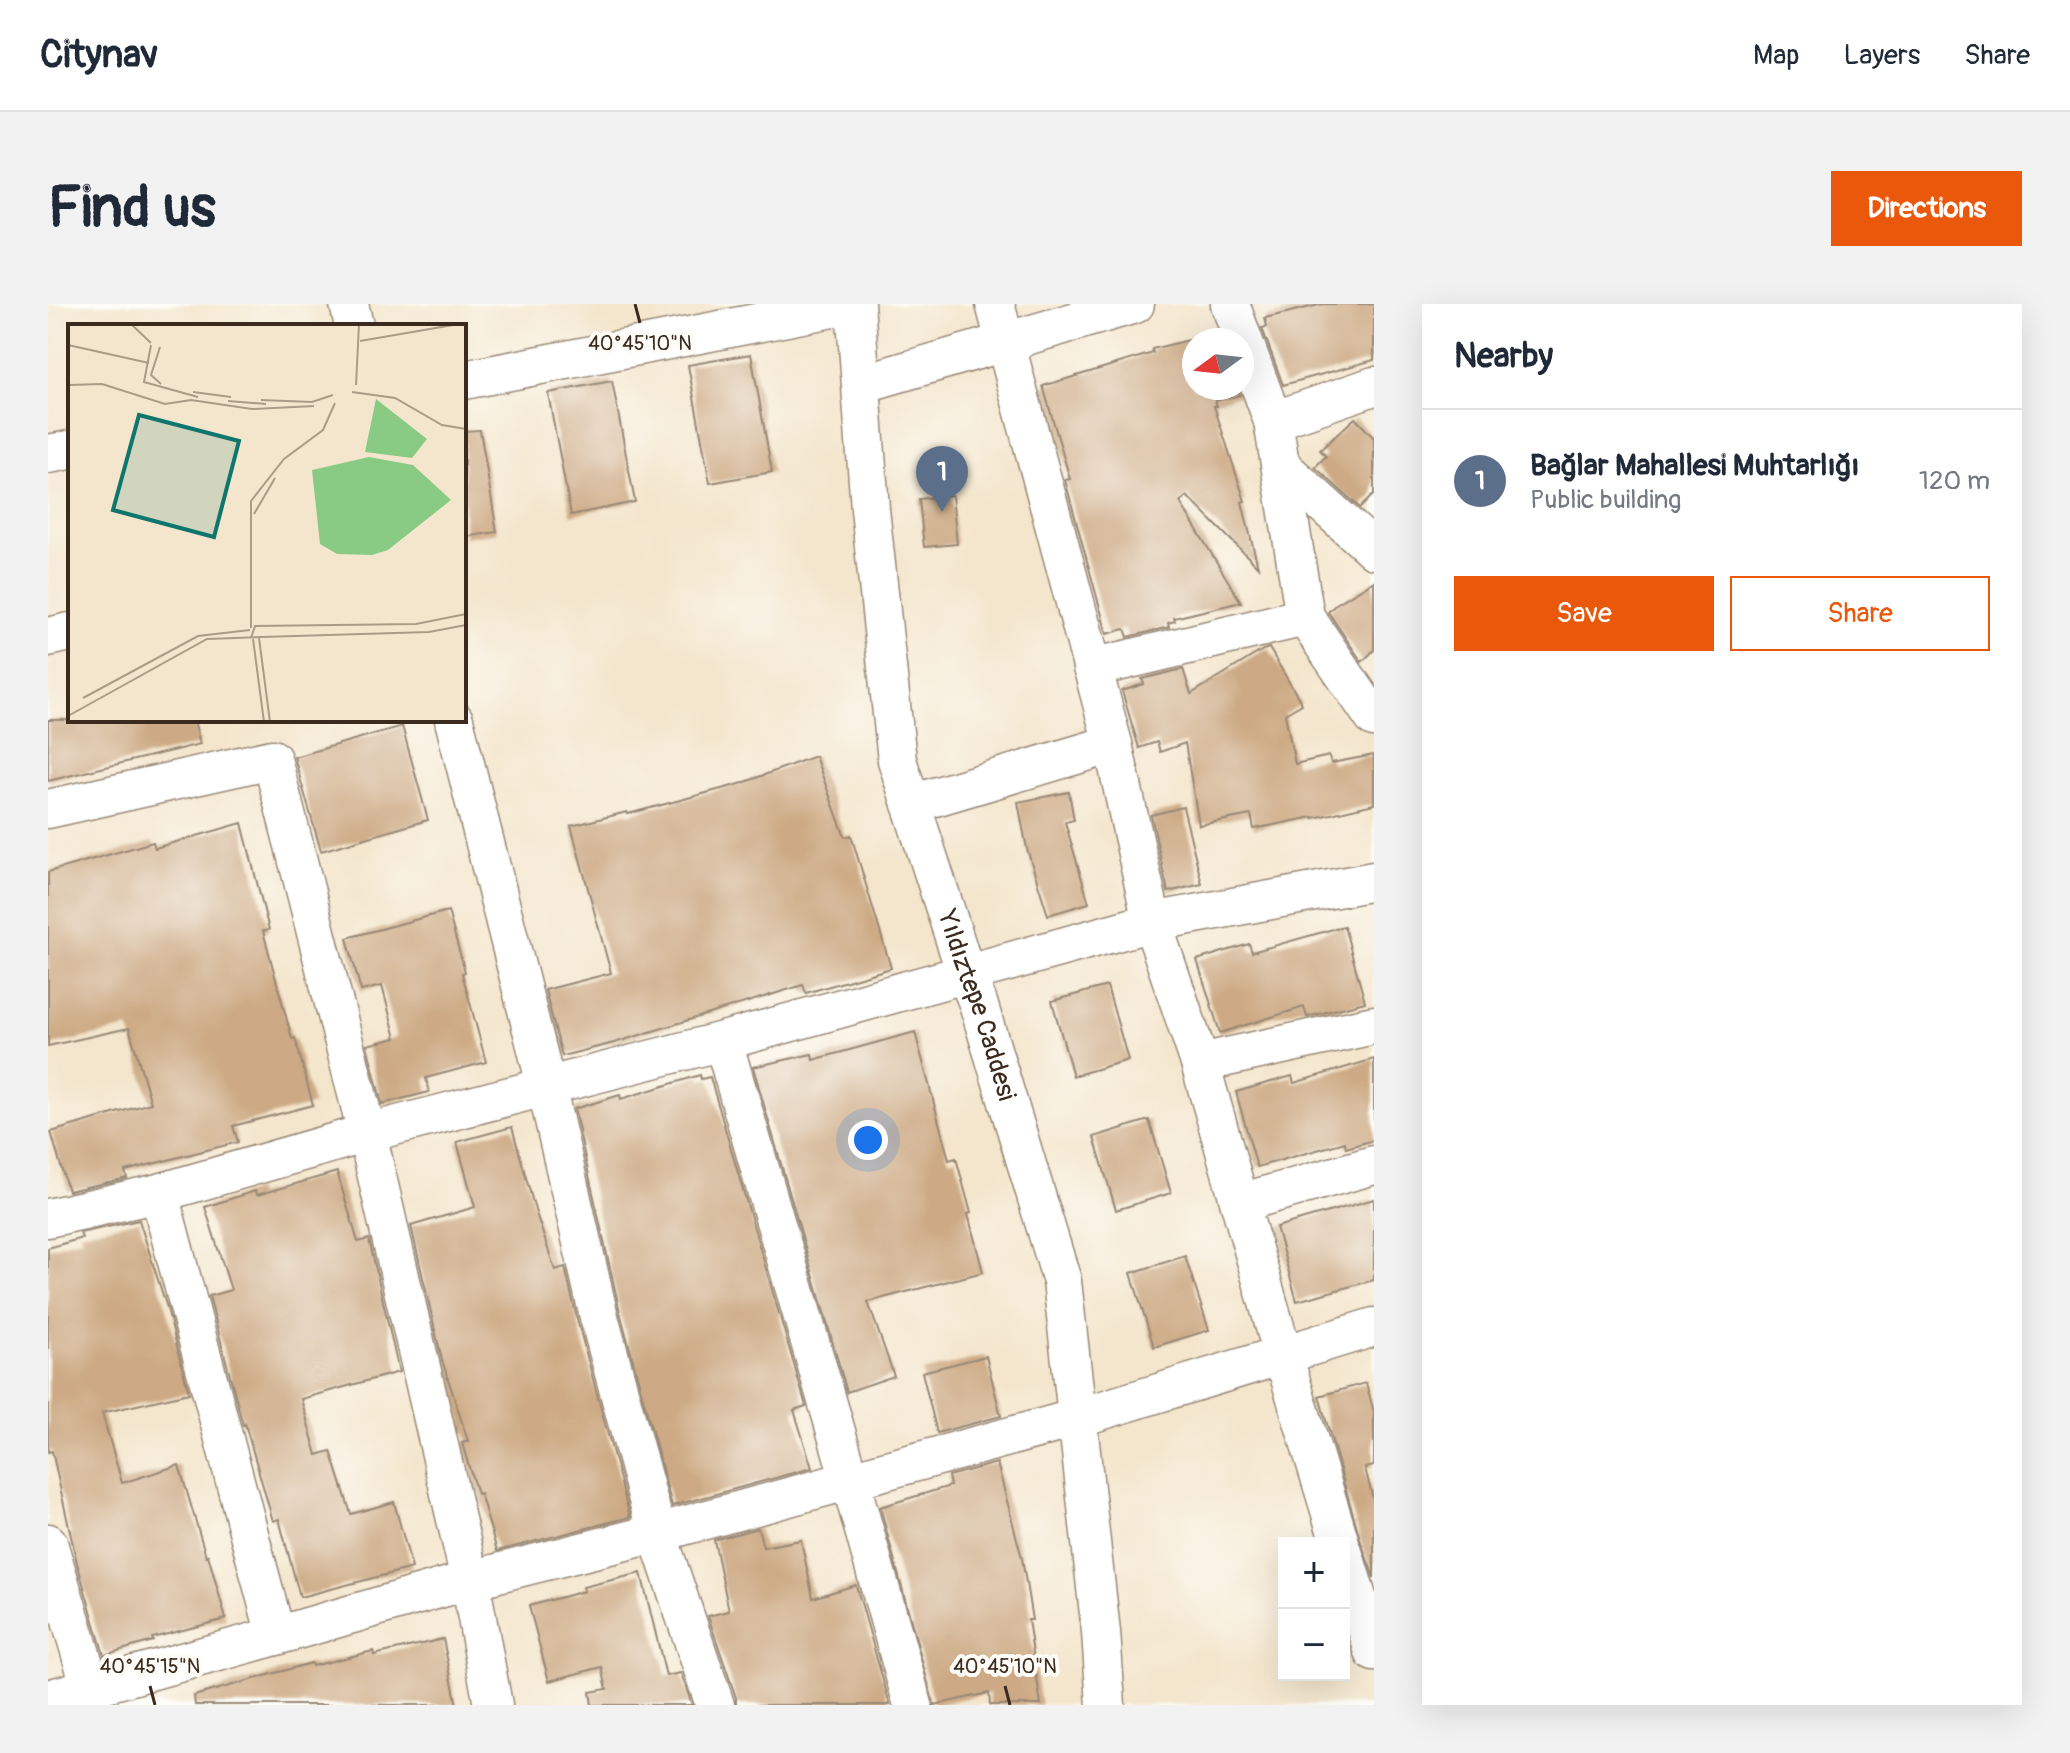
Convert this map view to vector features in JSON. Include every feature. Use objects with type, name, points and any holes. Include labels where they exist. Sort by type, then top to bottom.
[{"type":"street","points":[[349,304],[354,324]]},
{"type":"street","points":[[466,380],[854,304]]},
{"type":"street","name":"Yıldıztepe Caddesi","points":[[854,304],[870,509],[897,760],[978,1003],[1062,1281],[1101,1632],[1106,1705]]},
{"type":"street","points":[[995,304],[1113,744],[1152,922],[1200,1063],[1338,1537]]},
{"type":"street","points":[[861,384],[1135,304]]},
{"type":"street","points":[[1230,304],[1273,421],[1305,617],[1374,718]]},
{"type":"street","points":[[1273,421],[1374,386]]},
{"type":"street","points":[[48,454],[68,450]]},
{"type":"street","points":[[1281,466],[1374,550]]},
{"type":"street","points":[[1092,668],[1305,617]]},
{"type":"street","points":[[48,637],[68,632]]},
{"type":"street","points":[[455,722],[546,1085],[599,1317],[657,1533],[715,1705]]},
{"type":"street","points":[[911,804],[1113,744]]},
{"type":"street","points":[[48,809],[272,759],[367,1133],[470,1580],[493,1705]]},
{"type":"street","points":[[48,1218],[159,1193],[367,1133],[723,1041],[1152,922],[1374,881]]},
{"type":"street","points":[[1200,1063],[1374,1025]]},
{"type":"street","points":[[723,1041],[913,1705]]},
{"type":"street","points":[[1240,1203],[1374,1165]]},
{"type":"street","points":[[159,1193],[276,1636]]},
{"type":"street","points":[[48,1699],[470,1580],[657,1533],[1077,1418],[1374,1327]]},
{"type":"street","points":[[48,1543],[91,1688]]},
{"type":"street","points":[[1350,1574],[1374,1652]]},
{"type":"building","points":[[1323,304],[1374,304],[1374,360],[1283,385],[1262,328],[1267,327],[1265,318]]},
{"type":"building","points":[[1182,342],[1182,400],[1219,400],[1215,401],[1217,406],[1214,406],[1245,501],[1242,502],[1258,567],[1187,496],[1180,502],[1241,602],[1174,618],[1175,621],[1168,623],[1169,627],[1128,637],[1125,629],[1107,634],[1065,480],[1070,479],[1043,386],[1153,353],[1152,349]]},
{"type":"building","points":[[751,354],[772,472],[710,483],[688,365]]},
{"type":"building","points":[[612,381],[635,502],[571,515],[548,393]]},
{"type":"building","points":[[1355,418],[1374,438],[1374,494],[1360,508],[1315,467],[1326,456],[1320,450]]},
{"type":"building","points":[[480,430],[497,532],[466,537],[466,431]]},
{"type":"building","points":[[952,495],[957,544],[924,547],[919,499]]},
{"type":"building","points":[[1374,581],[1374,650],[1362,662],[1328,612]]},
{"type":"building","points":[[1269,648],[1302,704],[1285,714],[1295,764],[1329,756],[1331,763],[1374,755],[1374,804],[1254,829],[1251,815],[1199,825],[1185,743],[1160,752],[1157,742],[1139,748],[1122,691],[1144,684],[1142,679],[1183,669],[1191,694]]},
{"type":"building","points":[[48,720],[194,722],[200,744],[48,781]]},
{"type":"building","points":[[402,726],[428,820],[321,851],[294,757]]},
{"type":"building","points":[[815,756],[845,837],[851,835],[891,968],[806,993],[803,985],[562,1056],[545,990],[611,973],[571,826],[740,784]]},
{"type":"building","points":[[1069,792],[1074,820],[1065,822],[1089,903],[1048,915],[1027,849],[1018,802]]},
{"type":"building","points":[[1183,807],[1202,884],[1168,892],[1151,815]]},
{"type":"building","points":[[242,823],[269,930],[263,931],[313,1105],[233,1126],[238,1142],[125,1171],[127,1178],[68,1191],[51,1132],[151,1103],[129,1028],[48,1046],[48,872],[153,842],[155,848]]},
{"type":"building","points":[[448,911],[486,1062],[426,1078],[429,1092],[382,1104],[367,1045],[396,1038],[382,986],[361,991],[347,938]]},
{"type":"building","points":[[1344,926],[1365,1002],[1307,1017],[1304,1007],[1220,1033],[1197,960],[1249,944],[1252,952]]},
{"type":"building","points":[[1107,986],[1128,1060],[1073,1076],[1052,1001]]},
{"type":"building","points":[[915,1032],[949,1160],[956,1158],[983,1272],[868,1302],[894,1376],[847,1392],[753,1067],[812,1054],[813,1060]]},
{"type":"building","points":[[1374,1059],[1374,1140],[1346,1148],[1345,1142],[1257,1167],[1236,1092],[1292,1076],[1294,1083]]},
{"type":"building","points":[[700,1075],[701,1079],[710,1077],[806,1406],[794,1410],[812,1468],[672,1506],[620,1312],[574,1109],[620,1095],[621,1099]]},
{"type":"building","points":[[1149,1120],[1171,1193],[1116,1210],[1094,1137]]},
{"type":"building","points":[[512,1127],[555,1270],[565,1267],[630,1517],[497,1551],[462,1443],[468,1441],[442,1360],[411,1226],[475,1207],[457,1142]]},
{"type":"building","points":[[337,1172],[358,1242],[369,1239],[399,1372],[301,1399],[317,1455],[331,1451],[351,1514],[394,1502],[412,1568],[300,1597],[279,1519],[273,1521],[243,1425],[209,1296],[231,1290],[205,1207],[255,1191],[257,1195]]},
{"type":"building","points":[[1374,1199],[1374,1280],[1297,1301],[1276,1227]]},
{"type":"building","points":[[139,1220],[167,1308],[189,1393],[102,1413],[122,1483],[179,1465],[226,1619],[152,1638],[153,1641],[104,1655],[77,1563],[52,1451],[48,1452],[48,1248],[82,1238],[80,1233]]},
{"type":"building","points":[[1185,1256],[1209,1330],[1154,1347],[1131,1273]]},
{"type":"building","points":[[986,1356],[1001,1416],[937,1433],[922,1372]]},
{"type":"building","points":[[1366,1383],[1374,1412],[1374,1466],[1365,1468],[1374,1503],[1374,1578],[1319,1396]]},
{"type":"building","points":[[997,1463],[1022,1558],[1041,1705],[990,1705],[989,1693],[934,1705],[880,1507],[950,1486],[948,1476]]},
{"type":"building","points":[[758,1528],[763,1547],[801,1540],[813,1598],[856,1585],[890,1705],[736,1705],[708,1616],[729,1611],[714,1540]]},
{"type":"building","points":[[641,1573],[666,1676],[681,1673],[692,1705],[592,1705],[590,1692],[607,1689],[602,1667],[549,1681],[529,1606],[584,1591],[583,1587]]},
{"type":"building","points":[[443,1639],[457,1705],[195,1705],[194,1696],[311,1663],[312,1666],[373,1651],[374,1655]]},
{"type":"place","name":"Bağlar Mahallesi Muhtarlığı","points":[[942,512]]}]
